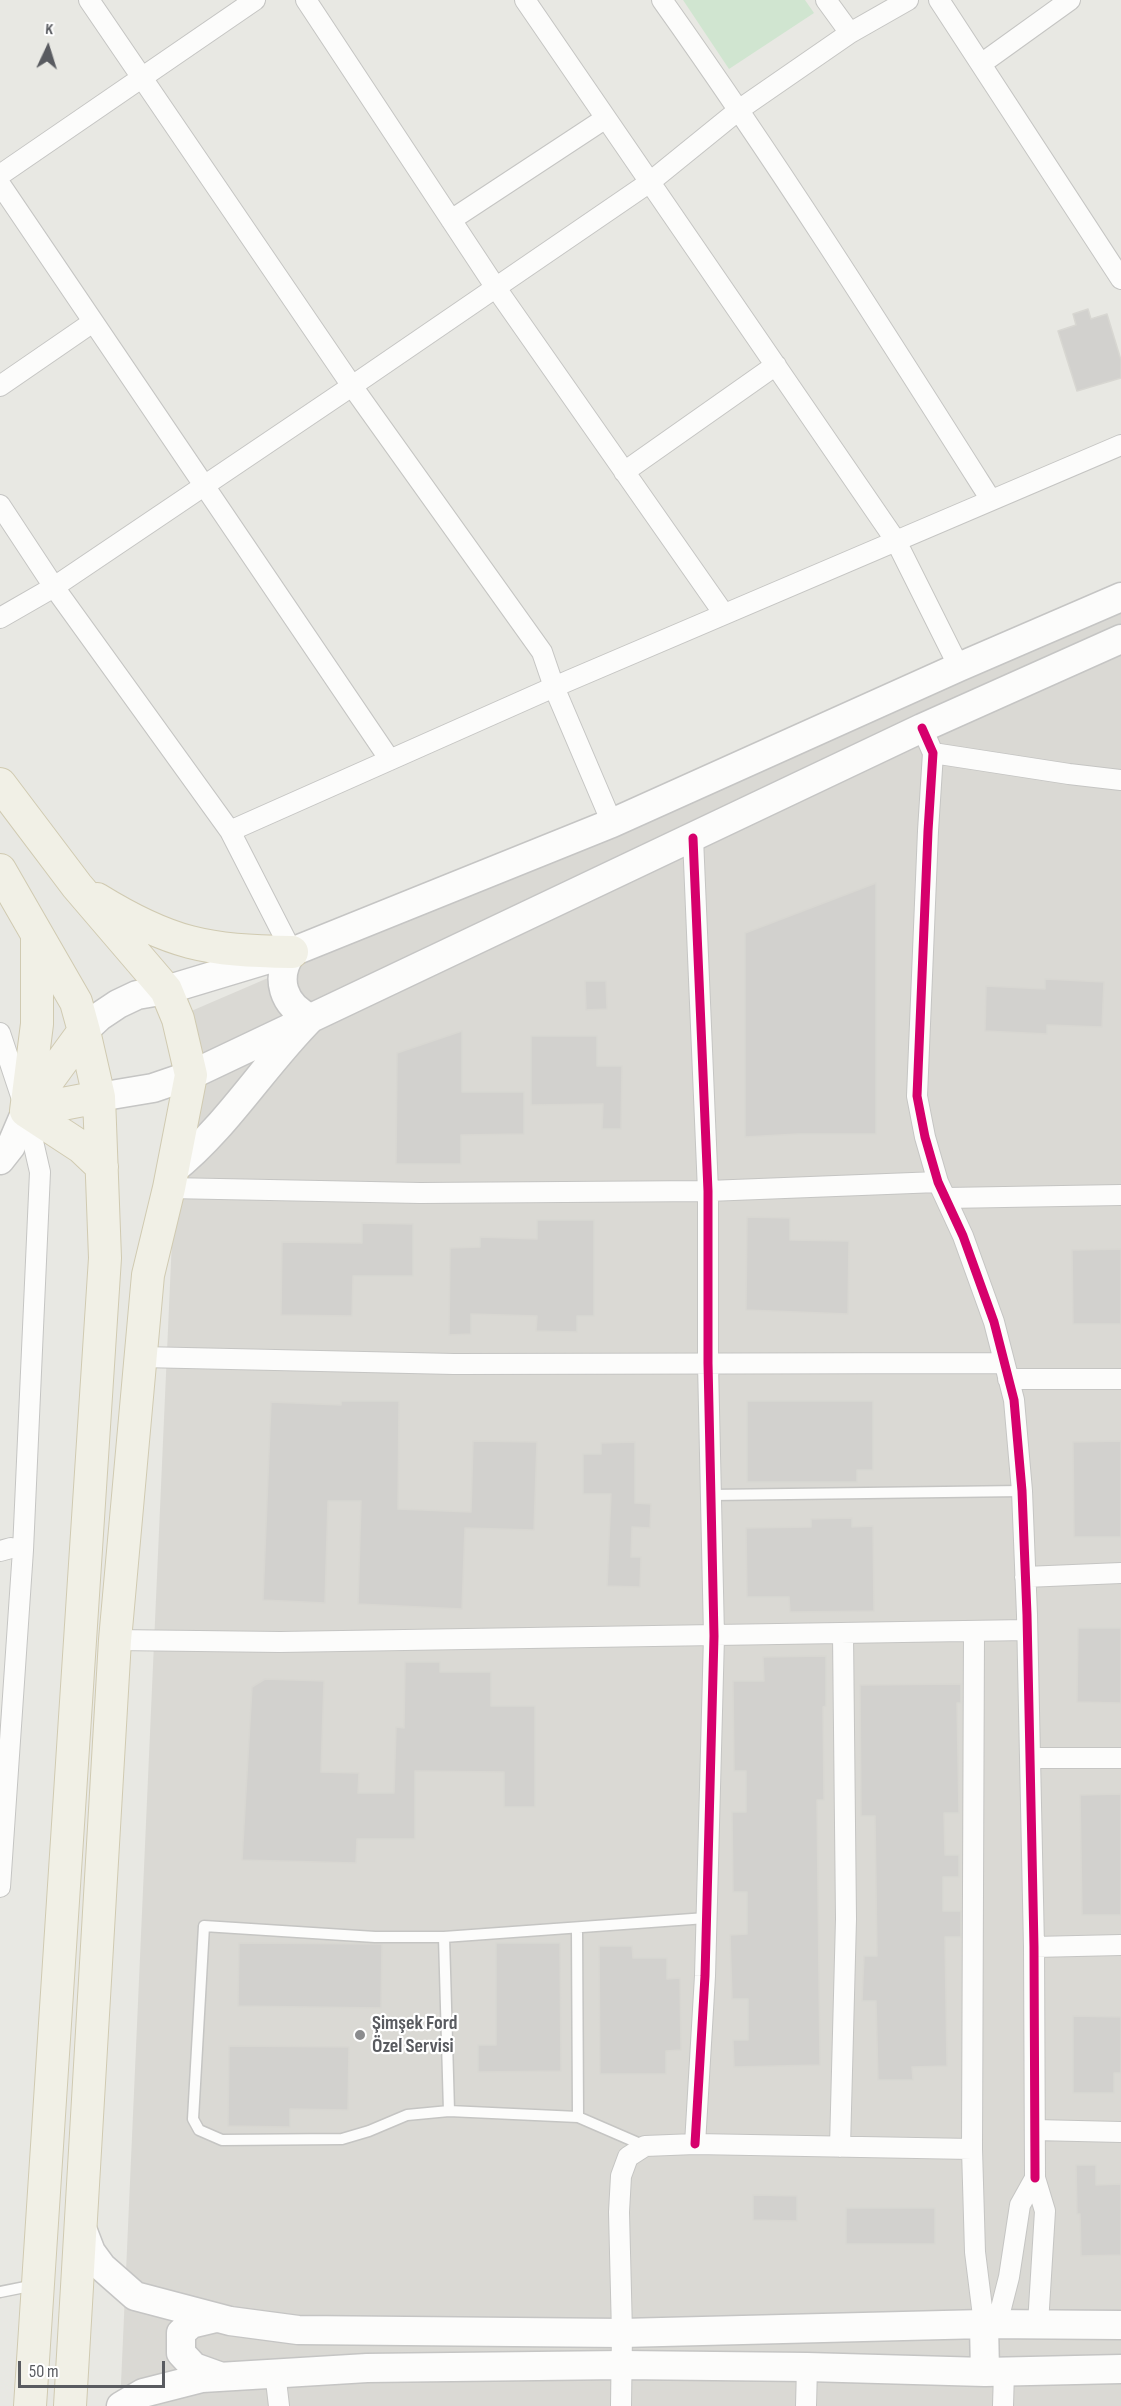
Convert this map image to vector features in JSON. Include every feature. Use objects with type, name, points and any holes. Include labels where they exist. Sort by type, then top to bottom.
[{"type":"main road","points":[[4,1148],[26,1111],[84,1031],[117,1004],[137,995],[166,990],[292,952],[612,823],[1121,597]]},
{"type":"main road","points":[[26,1111],[153,1088],[191,1074],[693,838],[928,740],[1121,639]]},
{"type":"main road","points":[[0,784],[76,886],[134,956],[166,990],[178,1019],[191,1074],[171,1179],[148,1275],[115,1640],[70,2406]]},
{"type":"main road","points":[[0,870],[76,1002],[84,1031],[99,1096],[105,1258],[30,2406]]},
{"type":"main road","points":[[76,886],[127,917],[177,940],[239,952],[292,952]]},
{"type":"main road","points":[[26,1111],[37,1023],[37,932]]},
{"type":"main road","points":[[292,952],[283,969],[283,987],[286,996],[296,1010],[311,1018]]},
{"type":"main road","points":[[171,1179],[311,1018]]},
{"type":"main road","points":[[26,1111],[81,1147],[102,1167]]},
{"type":"main road","points":[[81,2226],[92,2252],[102,2267],[135,2296],[216,2318],[298,2330],[622,2333],[991,2324],[1121,2325]]},
{"type":"main road","points":[[216,2318],[191,2324],[181,2333],[181,2353],[194,2367],[219,2376]]},
{"type":"main road","points":[[991,2324],[994,2372]]},
{"type":"main road","points":[[1036,2370],[1038,2324]]},
{"type":"main road","points":[[121,2406],[143,2393],[202,2378],[367,2368],[622,2365],[994,2372],[1121,2369]]},
{"type":"street","points":[[89,0],[352,386],[542,652],[554,687],[612,823]]},
{"type":"street","points":[[0,175],[255,0]]},
{"type":"street","points":[[306,0],[496,288],[724,614]]},
{"type":"street","points":[[525,0],[896,540],[959,667]]},
{"type":"street","points":[[662,0],[740,110],[860,293],[991,500]]},
{"type":"street","points":[[826,0],[850,33]]},
{"type":"street","points":[[0,618],[54,587],[496,288],[650,182],[740,110],[850,33],[908,0]]},
{"type":"street","points":[[939,0],[1121,279]]},
{"type":"street","points":[[981,64],[1070,0]]},
{"type":"street","points":[[451,220],[606,118]]},
{"type":"street","points":[[0,184],[390,760]]},
{"type":"street","points":[[0,386],[93,322]]},
{"type":"street","points":[[624,472],[776,365]]},
{"type":"street","points":[[230,831],[554,687],[1121,445]]},
{"type":"street","points":[[0,505],[54,587],[230,831],[292,952]]},
{"type":"street","points":[[1038,2324],[1045,2211],[1035,2178],[1034,1947],[1022,1491],[1014,1401],[987,1300],[963,1236],[942,1190],[925,1137],[917,1096],[928,831],[928,740],[1069,774],[1121,780]]},
{"type":"street","points":[[693,838],[708,1191],[708,1364],[714,1636],[706,1918],[695,2144]]},
{"type":"street","points":[[0,1033],[26,1111],[40,1173],[23,1550],[0,1887]]},
{"type":"street","points":[[171,1179],[420,1194],[942,1190],[1121,1195]]},
{"type":"street","points":[[141,1357],[454,1364],[708,1364],[1006,1371],[1121,1379]]},
{"type":"street","points":[[0,1551],[23,1550]]},
{"type":"street","points":[[1025,1576],[1121,1573]]},
{"type":"street","points":[[115,1640],[280,1642],[1027,1630]]},
{"type":"street","points":[[974,1631],[972,2149],[975,2252],[991,2324]]},
{"type":"street","points":[[840,2147],[846,1919],[843,1634]]},
{"type":"street","points":[[1030,1758],[1121,1758]]},
{"type":"street","points":[[1034,1947],[1121,1945]]},
{"type":"street","points":[[1035,2130],[1121,2132]]},
{"type":"street","points":[[621,2406],[619,2212],[621,2176],[628,2157],[645,2146],[695,2144],[972,2149]]},
{"type":"street","points":[[991,2324],[1009,2277],[1020,2205],[1035,2178]]},
{"type":"street","points":[[806,2406],[807,2367]]},
{"type":"street","points":[[275,2372],[279,2406]]},
{"type":"street","points":[[994,2372],[1003,2406]]},
{"type":"lane","points":[[712,1495],[1022,1491]]},
{"type":"lane","points":[[645,2146],[578,2117],[449,2111],[407,2115],[369,2131],[342,2139],[222,2140],[199,2130],[193,2119],[204,1926],[375,1937],[444,1937],[706,1918]]},
{"type":"lane","points":[[577,1928],[578,2117]]},
{"type":"lane","points":[[444,1937],[449,2111]]},
{"type":"lane","points":[[0,2292],[38,2284]]},
{"type":"shaded area","points":[[1121,611],[1121,2406],[120,2406],[182,1015]]},
{"type":"green space","points":[[683,0],[805,0],[814,13],[729,69]]},
{"type":"building","points":[[1088,309],[1091,319],[1107,314],[1121,360],[1121,378],[1077,391],[1058,331],[1076,325],[1073,314]]},
{"type":"building","points":[[876,883],[876,1134],[745,1137],[745,933]]},
{"type":"building","points":[[1045,979],[1104,982],[1102,1027],[1047,1025],[1047,1034],[985,1031],[986,986],[1045,989]]},
{"type":"building","points":[[585,981],[606,981],[607,1009],[586,1010]]},
{"type":"building","points":[[462,1031],[462,1092],[524,1092],[524,1134],[461,1135],[461,1164],[396,1164],[397,1053]]},
{"type":"building","points":[[531,1036],[597,1036],[597,1066],[622,1066],[621,1129],[602,1129],[603,1104],[531,1105]]},
{"type":"building","points":[[747,1217],[790,1218],[790,1240],[849,1241],[848,1314],[746,1310]]},
{"type":"building","points":[[537,1220],[594,1220],[594,1316],[577,1316],[577,1332],[536,1331],[537,1316],[471,1314],[471,1334],[449,1335],[450,1248],[480,1247],[480,1237],[537,1239]]},
{"type":"building","points":[[362,1223],[413,1224],[413,1276],[353,1276],[352,1316],[281,1315],[282,1242],[362,1243]]},
{"type":"building","points":[[1121,1249],[1121,1324],[1073,1324],[1072,1250]]},
{"type":"building","points":[[341,1401],[399,1401],[398,1509],[471,1512],[473,1441],[537,1442],[534,1530],[465,1528],[462,1609],[358,1604],[361,1501],[328,1501],[325,1603],[263,1600],[271,1402],[341,1405]]},
{"type":"building","points":[[747,1401],[873,1401],[873,1470],[857,1470],[857,1482],[747,1482]]},
{"type":"building","points":[[1121,1441],[1121,1537],[1074,1537],[1073,1442]]},
{"type":"building","points":[[635,1442],[635,1503],[651,1504],[650,1528],[632,1527],[631,1557],[641,1557],[640,1587],[607,1586],[611,1494],[583,1494],[583,1454],[601,1454],[601,1443]]},
{"type":"building","points":[[852,1518],[852,1527],[873,1526],[874,1611],[790,1612],[789,1597],[747,1597],[746,1528],[811,1527],[811,1519]]},
{"type":"building","points":[[1078,1628],[1121,1628],[1121,1703],[1077,1702]]},
{"type":"building","points":[[826,1656],[826,1706],[823,1707],[824,1800],[817,1800],[820,2065],[734,2067],[733,2040],[748,2040],[748,1999],[732,1999],[730,1935],[747,1934],[747,1892],[733,1892],[732,1812],[746,1812],[746,1771],[734,1771],[733,1681],[764,1681],[763,1657]]},
{"type":"building","points":[[405,1662],[440,1662],[440,1672],[491,1672],[491,1706],[535,1706],[535,1807],[504,1807],[504,1772],[415,1771],[415,1839],[357,1839],[356,1863],[242,1860],[252,1687],[265,1679],[324,1681],[321,1772],[359,1773],[358,1793],[394,1793],[396,1727],[404,1728]]},
{"type":"building","points":[[961,1684],[961,1703],[957,1703],[959,1813],[944,1813],[945,1855],[959,1855],[959,1877],[943,1877],[943,1911],[961,1911],[961,1937],[945,1937],[947,2066],[912,2067],[913,2080],[878,2080],[876,2001],[862,2001],[864,1956],[877,1956],[875,1816],[861,1816],[860,1685]]},
{"type":"building","points":[[1121,1794],[1121,1915],[1082,1915],[1080,1795]]},
{"type":"building","points":[[239,1943],[382,1944],[381,2008],[238,2006]]},
{"type":"building","points":[[496,1943],[560,1943],[561,2071],[478,2072],[478,2045],[496,2045]]},
{"type":"building","points":[[599,1946],[632,1946],[633,1958],[667,1958],[667,1979],[680,1978],[681,2050],[666,2051],[666,2074],[600,2074]]},
{"type":"building","points":[[1073,2016],[1121,2017],[1121,2073],[1114,2073],[1114,2093],[1073,2093]]},
{"type":"building","points":[[229,2046],[349,2047],[348,2110],[290,2109],[290,2127],[228,2126]]},
{"type":"building","points":[[1076,2165],[1096,2165],[1096,2185],[1121,2184],[1121,2255],[1081,2256]]},
{"type":"building","points":[[753,2195],[797,2196],[797,2221],[753,2220]]},
{"type":"building","points":[[846,2208],[935,2208],[935,2244],[846,2244]]},
{"type":"cycle path","points":[[922,728],[933,753],[917,1096],[925,1137],[938,1182],[963,1236],[994,1322],[1014,1400],[1022,1491],[1034,1947],[1035,2178]]},
{"type":"cycle path","points":[[693,838],[708,1191],[708,1363],[714,1636],[705,1976],[695,2144]]},
{"type":"place","name":"Şimşek Ford Özel Servisi","points":[[360,2035]]}]
